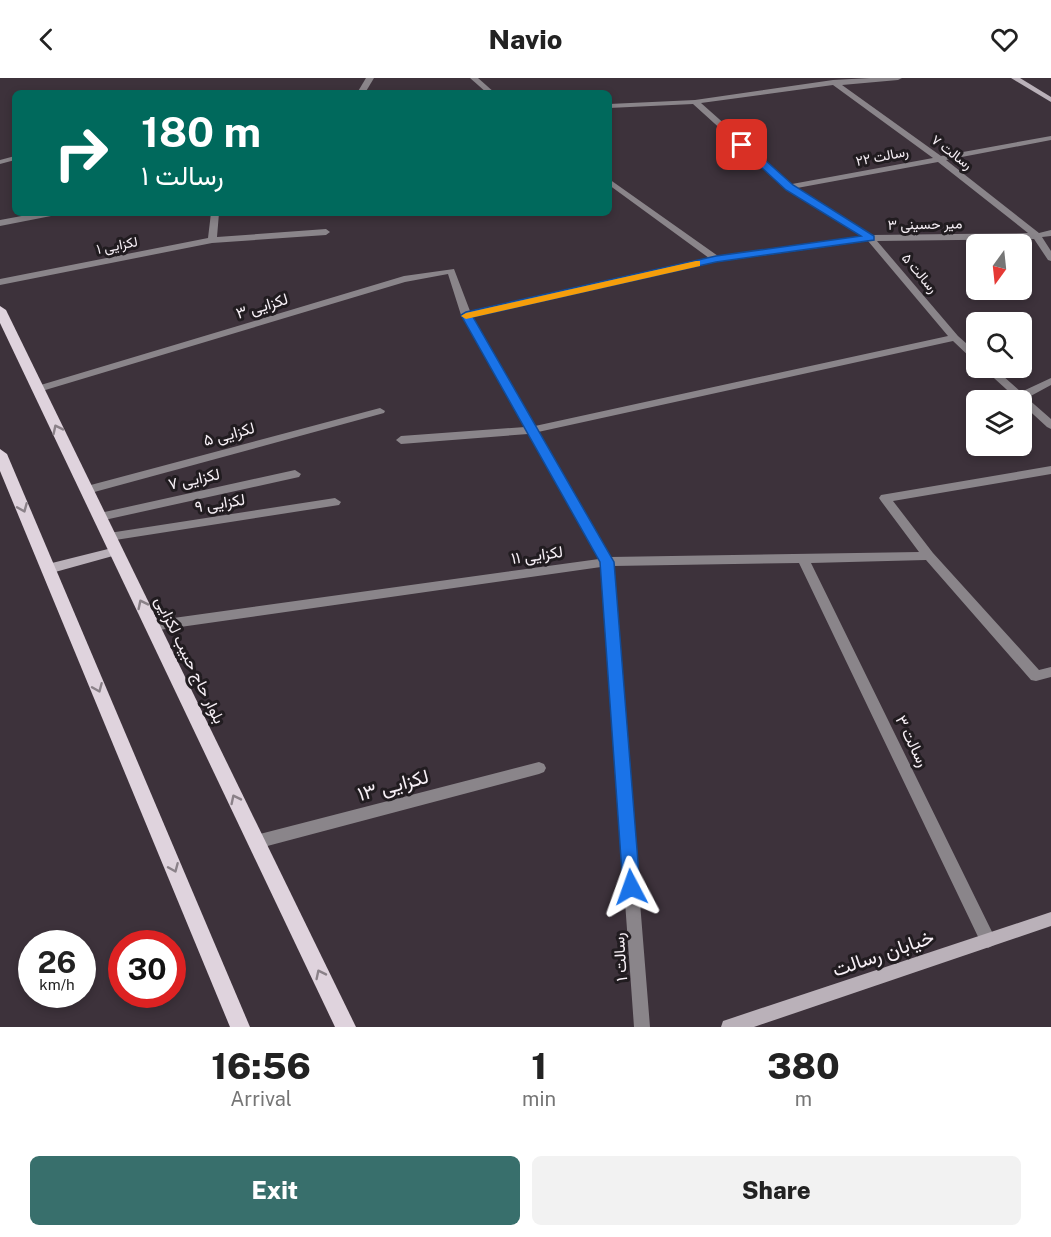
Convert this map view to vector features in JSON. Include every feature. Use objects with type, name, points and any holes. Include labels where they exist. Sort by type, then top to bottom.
[{"type":"main road","name":"بلوار حاج حبیب لکزايی","points":[[0,310],[346,1027]]},
{"type":"main road","points":[[0,454],[240,1027]]},
{"type":"street","points":[[474,78],[488,90]]},
{"type":"street","name":"رسالت ۷","points":[[826,78],[940,159],[1037,236],[1051,258]]},
{"type":"street","points":[[612,106],[695,102],[835,83],[898,78]]},
{"type":"street","points":[[1015,78],[1051,100]]},
{"type":"street","name":"رسالت ۵","points":[[695,102],[790,188],[870,238],[966,348]]},
{"type":"street","name":"رسالت ۲۲","points":[[790,188],[1051,138]]},
{"type":"street","points":[[612,183],[716,259]]},
{"type":"street","points":[[0,223],[36,216]]},
{"type":"street","points":[[212,240],[215,216]]},
{"type":"street","name":"لکزایی ۱","points":[[0,282],[212,240],[326,232]]},
{"type":"street","name":"میر حسینی ۳","points":[[716,259],[870,238],[1037,236],[1051,233]]},
{"type":"street","points":[[466,315],[716,259]]},
{"type":"street","name":"لکزایی ۳","points":[[38,389],[404,279],[451,271],[466,315]]},
{"type":"street","name":"رسالت ۱","points":[[466,315],[607,562],[642,1027]]},
{"type":"street","points":[[401,440],[531,430],[955,338]]},
{"type":"street","points":[[999,378],[1012,390]]},
{"type":"street","points":[[1032,391],[1051,381]]},
{"type":"street","points":[[1032,408],[1051,425]]},
{"type":"street","name":"لکزایی ۵","points":[[87,490],[380,411]]},
{"type":"street","points":[[1051,470],[885,498],[929,556],[1036,676],[1051,672]]},
{"type":"street","name":"لکزایی ۷","points":[[100,517],[295,474]]},
{"type":"street","name":"لکزایی ۹","points":[[112,544],[335,502]]},
{"type":"street","points":[[48,569],[112,544]]},
{"type":"street","name":"لکزایی ۱۱","points":[[152,626],[607,562],[929,556]]},
{"type":"street","name":"رسالت ۳","points":[[803,558],[988,940]]},
{"type":"street","name":"لکزایی ۱۳","points":[[256,842],[539,768]]},
{"type":"street","name":"خیابان رسالت","points":[[729,1027],[1051,919]]},
{"type":"slow traffic","points":[[466,316],[696,264]]},
{"type":"route","points":[[631,887],[607,562],[466,315],[716,259],[870,238],[790,188],[742,145]]}]
